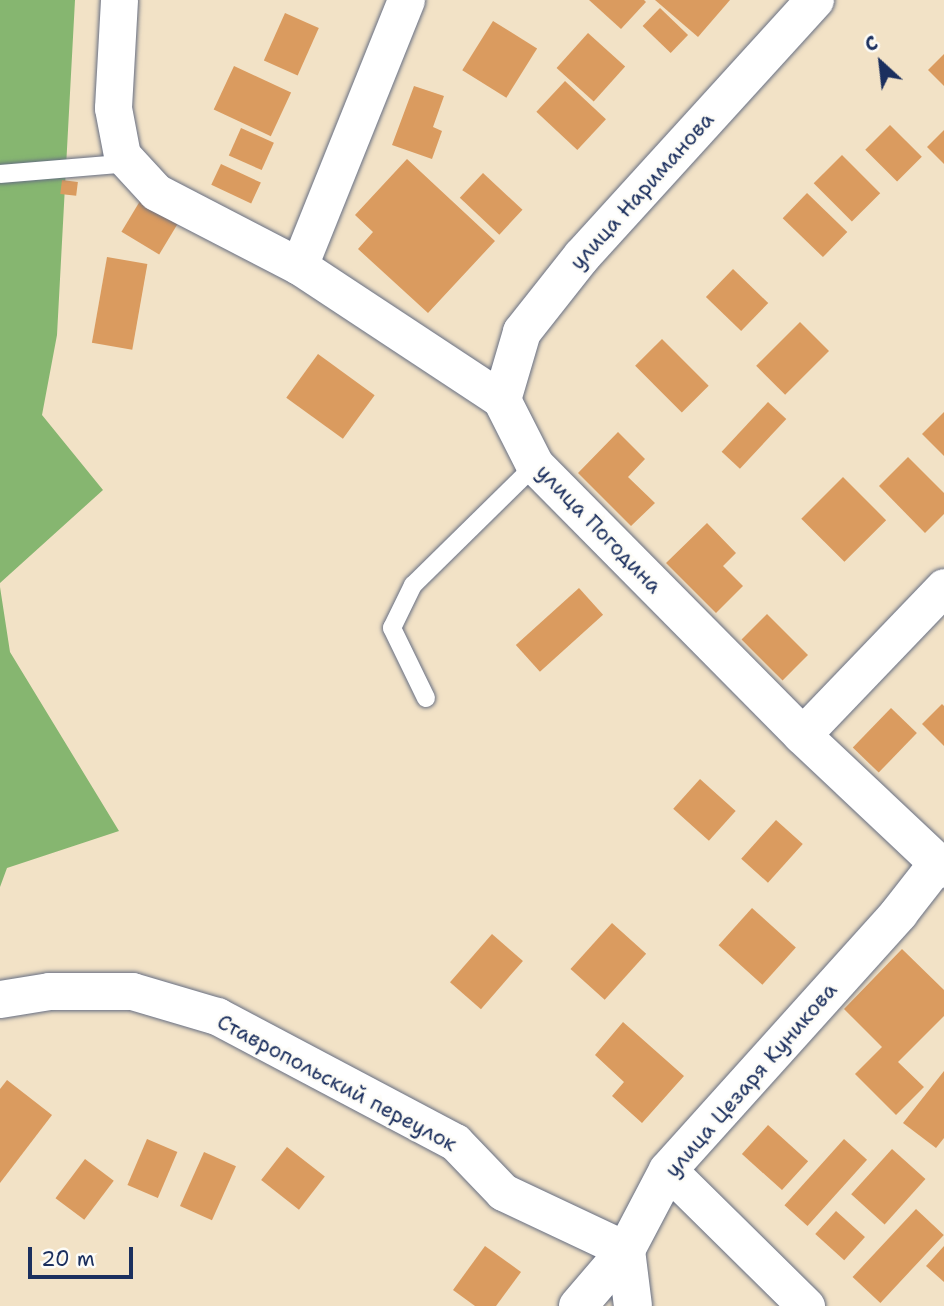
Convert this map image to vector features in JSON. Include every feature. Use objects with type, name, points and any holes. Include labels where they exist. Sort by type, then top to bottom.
[{"type":"street","points":[[119,0],[113,108],[122,155],[156,192],[299,267],[502,400]]},
{"type":"street","points":[[299,267],[406,0]]},
{"type":"street","name":"улица Нариманова","points":[[502,400],[522,332],[582,256],[815,0]]},
{"type":"street","name":"улица Погодина","points":[[502,400],[534,465],[802,735],[941,866]]},
{"type":"street","points":[[802,735],[944,587]]},
{"type":"street","name":"улица Цезаря Куникова","points":[[578,1306],[626,1250],[668,1170],[941,866]]},
{"type":"street","name":"Ставропольский переулок","points":[[0,999],[50,991],[132,992],[217,1016],[455,1142],[503,1192],[626,1250]]},
{"type":"street","points":[[668,1170],[806,1306]]},
{"type":"street","points":[[626,1250],[633,1306]]},
{"type":"lane","points":[[0,174],[130,163]]},
{"type":"lane","points":[[426,698],[392,628],[397,617],[413,585],[534,465]]},
{"type":"green space","points":[[0,0],[75,0],[57,335],[42,415],[103,490],[0,583]]},
{"type":"green space","points":[[0,587],[10,652],[119,831],[7,868],[0,887]]},
{"type":"building","points":[[589,0],[644,0],[646,2],[621,29]]},
{"type":"building","points":[[655,0],[730,0],[698,37]]},
{"type":"building","points":[[660,8],[688,35],[671,53],[643,26]]},
{"type":"building","points":[[285,13],[319,28],[298,76],[264,61]]},
{"type":"building","points":[[493,21],[537,49],[506,98],[462,70]]},
{"type":"building","points":[[588,33],[625,66],[594,101],[557,68]]},
{"type":"building","points":[[944,54],[944,86],[928,70]]},
{"type":"building","points":[[234,66],[291,93],[271,136],[214,110]]},
{"type":"building","points":[[565,81],[606,119],[577,150],[536,112]]},
{"type":"building","points":[[414,86],[444,96],[433,127],[442,131],[432,159],[392,145]]},
{"type":"building","points":[[890,125],[922,157],[897,182],[865,150]]},
{"type":"building","points":[[241,128],[274,143],[262,170],[229,155]]},
{"type":"building","points":[[944,130],[944,164],[927,147]]},
{"type":"building","points":[[842,155],[880,193],[852,221],[814,183]]},
{"type":"building","points":[[407,159],[495,241],[428,313],[358,249],[373,232],[355,215]]},
{"type":"building","points":[[221,164],[261,183],[251,203],[211,185]]},
{"type":"building","points":[[483,173],[522,210],[499,235],[460,198]]},
{"type":"building","points":[[62,180],[78,182],[76,196],[60,194]]},
{"type":"building","points":[[807,193],[847,232],[823,257],[783,218]]},
{"type":"building","points":[[140,201],[178,224],[159,255],[121,232]]},
{"type":"building","points":[[107,257],[147,264],[132,350],[92,343]]},
{"type":"building","points":[[733,269],[768,303],[741,331],[706,297]]},
{"type":"building","points":[[800,322],[829,351],[785,395],[756,366]]},
{"type":"building","points":[[662,339],[709,386],[682,413],[635,366]]},
{"type":"building","points":[[318,354],[375,395],[343,439],[286,398]]},
{"type":"building","points":[[768,402],[786,419],[740,469],[722,452]]},
{"type":"building","points":[[944,412],[944,456],[922,434]]},
{"type":"building","points":[[618,432],[645,459],[628,477],[655,503],[631,526],[578,473]]},
{"type":"building","points":[[908,457],[944,493],[944,514],[925,533],[879,486]]},
{"type":"building","points":[[843,477],[886,520],[844,562],[801,519]]},
{"type":"building","points":[[707,523],[736,553],[723,566],[743,586],[716,613],[666,563]]},
{"type":"building","points":[[579,588],[603,615],[540,672],[516,645]]},
{"type":"building","points":[[767,614],[808,655],[783,680],[742,639]]},
{"type":"building","points":[[942,704],[944,706],[944,746],[922,724]]},
{"type":"building","points":[[891,708],[917,733],[879,773],[853,748]]},
{"type":"building","points":[[700,779],[736,811],[709,841],[673,809]]},
{"type":"building","points":[[776,820],[803,844],[768,883],[741,859]]},
{"type":"building","points":[[752,908],[796,947],[762,985],[719,945]]},
{"type":"building","points":[[612,923],[646,954],[605,1000],[571,969]]},
{"type":"building","points":[[492,934],[523,961],[481,1009],[450,982]]},
{"type":"building","points":[[902,949],[944,990],[944,1016],[898,1062],[924,1087],[896,1115],[855,1074],[882,1047],[844,1009]]},
{"type":"building","points":[[623,1022],[684,1076],[642,1123],[612,1096],[624,1082],[595,1055]]},
{"type":"building","points":[[944,1071],[944,1138],[936,1148],[903,1123]]},
{"type":"building","points":[[7,1080],[52,1115],[0,1183],[0,1089]]},
{"type":"building","points":[[768,1125],[808,1161],[782,1190],[742,1154]]},
{"type":"building","points":[[147,1139],[177,1152],[158,1198],[127,1185]]},
{"type":"building","points":[[844,1139],[867,1160],[807,1226],[784,1205]]},
{"type":"building","points":[[287,1147],[325,1177],[299,1210],[261,1180]]},
{"type":"building","points":[[892,1149],[925,1179],[885,1224],[851,1194]]},
{"type":"building","points":[[204,1152],[236,1166],[212,1220],[180,1206]]},
{"type":"building","points":[[85,1159],[114,1181],[84,1220],[56,1198]]},
{"type":"building","points":[[916,1209],[944,1235],[880,1303],[853,1277]]},
{"type":"building","points":[[836,1211],[865,1237],[844,1260],[815,1234]]},
{"type":"building","points":[[485,1246],[521,1272],[496,1306],[475,1306],[453,1290]]},
{"type":"building","points":[[944,1246],[944,1282],[926,1266]]}]
